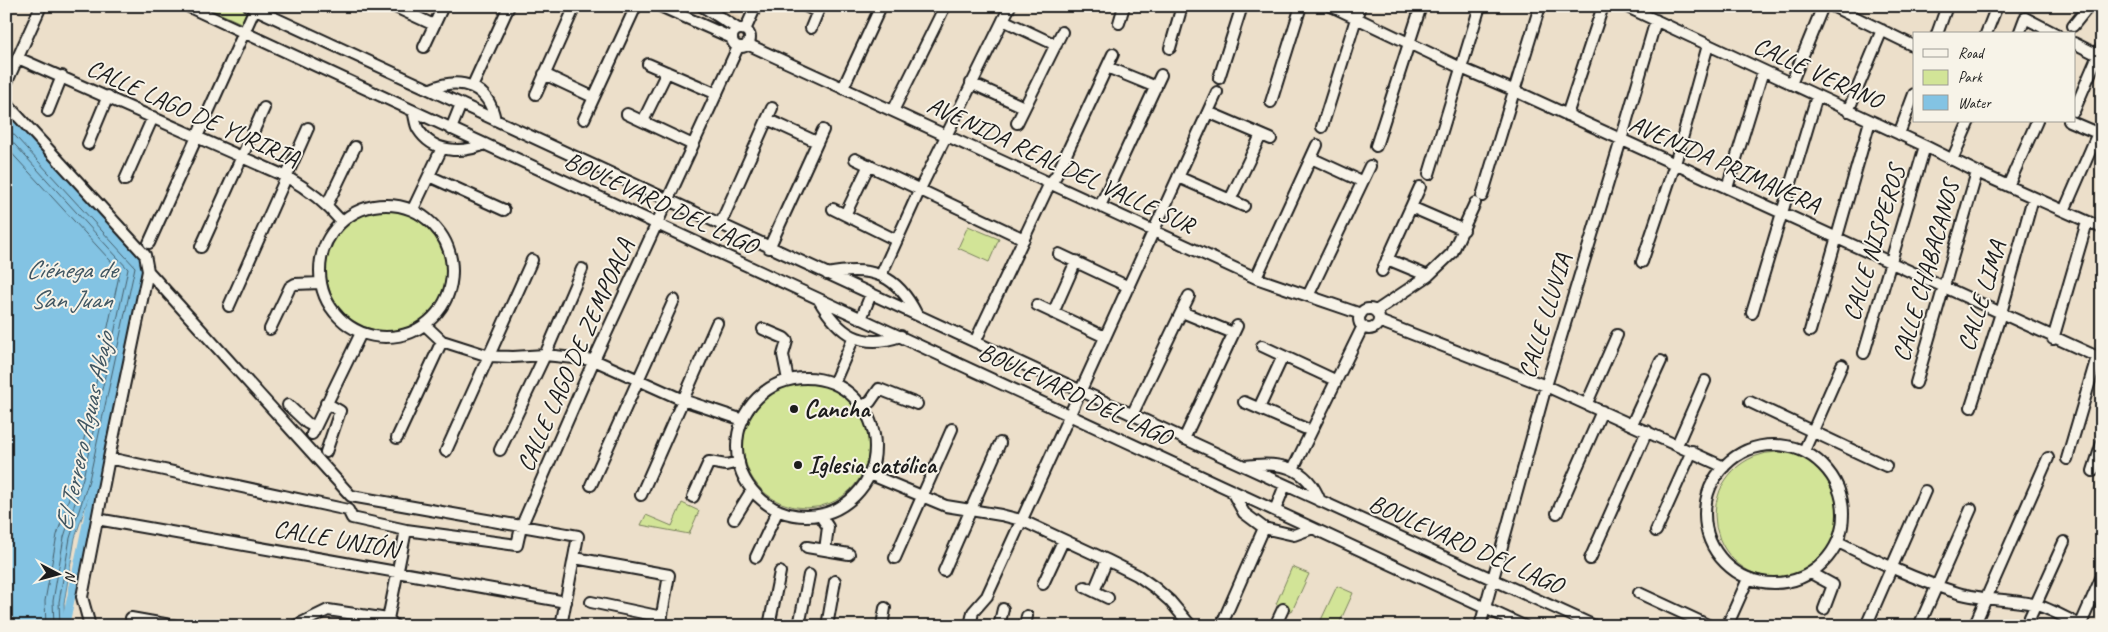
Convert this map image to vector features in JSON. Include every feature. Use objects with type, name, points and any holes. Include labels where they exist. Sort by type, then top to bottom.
[{"type":"street","points":[[6,84],[41,6]]},
{"type":"street","name":"BOULEVARD DEL LAGO","points":[[187,6],[1524,626]]},
{"type":"street","points":[[393,6],[434,25]]},
{"type":"street","points":[[424,47],[443,6]]},
{"type":"street","points":[[472,87],[509,6]]},
{"type":"street","points":[[536,94],[576,6]]},
{"type":"street","points":[[584,119],[636,6]]},
{"type":"street","points":[[660,6],[738,32],[748,34],[743,45],[735,45],[738,32],[756,6]]},
{"type":"street","points":[[702,6],[738,32]]},
{"type":"street","points":[[805,6],[819,9],[811,28]]},
{"type":"street","points":[[843,88],[881,6]]},
{"type":"street","points":[[893,111],[945,6]]},
{"type":"street","points":[[881,276],[920,189],[1010,6]]},
{"type":"street","points":[[1119,22],[1124,6]]},
{"type":"street","points":[[1170,48],[1182,6]]},
{"type":"street","points":[[1219,78],[1242,6]]},
{"type":"street","points":[[1271,102],[1301,6]]},
{"type":"street","name":"AVENIDA PRIMAVERA","points":[[1331,6],[1461,68],[1514,90],[1891,262],[2053,339],[2099,358]]},
{"type":"street","points":[[1322,126],[1360,6]]},
{"type":"street","points":[[1376,146],[1420,6]]},
{"type":"street","points":[[1429,174],[1480,6]]},
{"type":"street","points":[[1540,6],[1478,200],[1452,253],[1428,276],[1377,316],[1372,329],[1363,326],[1359,318],[1368,309],[1377,316],[1587,403],[1724,467]]},
{"type":"street","points":[[1567,115],[1603,6]]},
{"type":"street","points":[[1791,84],[1823,6]]},
{"type":"street","points":[[1832,6],[1913,46]]},
{"type":"street","points":[[1938,32],[1948,6]]},
{"type":"street","points":[[1987,32],[1997,6]]},
{"type":"street","points":[[2073,26],[2090,6]]},
{"type":"street","points":[[149,243],[245,33],[253,7]]},
{"type":"street","name":"BOULEVARD DEL LAGO","points":[[253,7],[769,248],[1595,626]]},
{"type":"street","name":"CALLE VERANO","points":[[1626,7],[1977,172],[2102,228]]},
{"type":"street","points":[[2021,32],[2025,18],[2052,32]]},
{"type":"street","points":[[1003,20],[1056,44]]},
{"type":"street","name":"CALLE LLUVIA","points":[[1480,626],[1546,386],[1656,20]]},
{"type":"street","points":[[1848,111],[1882,30]]},
{"type":"street","points":[[1017,123],[1062,32]]},
{"type":"street","points":[[2076,44],[2100,52],[2076,106]]},
{"type":"street","name":"AVENIDA REAL DEL VALLE SUR","points":[[743,45],[843,88],[1256,278],[1361,314]]},
{"type":"street","name":"CALLE LAGO DE ZEMPOALA","points":[[406,530],[517,545],[521,527],[594,360],[717,94],[743,45]]},
{"type":"street","points":[[1642,262],[1674,164],[1708,46]]},
{"type":"street","points":[[975,342],[1050,183],[1056,176],[1112,54]]},
{"type":"street","name":"CALLE LAGO DE YURIRIA","points":[[18,58],[108,96],[287,177],[310,190],[341,221]]},
{"type":"street","points":[[648,64],[717,94]]},
{"type":"street","points":[[1106,67],[1156,87]]},
{"type":"street","points":[[1727,188],[1763,71]]},
{"type":"street","points":[[643,121],[667,72]]},
{"type":"street","points":[[544,74],[593,97]]},
{"type":"street","points":[[1100,206],[1161,75]]},
{"type":"street","points":[[48,111],[62,76]]},
{"type":"street","points":[[431,89],[450,82],[472,87],[490,102],[495,120]]},
{"type":"street","points":[[971,83],[1024,107]]},
{"type":"street","points":[[970,626],[973,612],[987,596],[1217,92]]},
{"type":"street","points":[[88,144],[108,96]]},
{"type":"street","points":[[1752,314],[1817,96]]},
{"type":"street","name":"CALLE NISPEROS","points":[[1899,134],[1913,97]]},
{"type":"street","points":[[6,103],[145,255],[148,271],[82,597],[90,626]]},
{"type":"street","points":[[451,129],[461,104]]},
{"type":"street","points":[[201,247],[264,108]]},
{"type":"street","points":[[720,225],[772,108]]},
{"type":"street","points":[[413,111],[418,128],[426,138],[442,148],[460,151],[471,150],[485,144]]},
{"type":"street","points":[[1208,112],[1271,139]]},
{"type":"street","points":[[627,114],[693,145]]},
{"type":"street","points":[[125,180],[153,117]]},
{"type":"street","points":[[767,119],[818,142]]},
{"type":"street","points":[[1810,331],[1870,121]]},
{"type":"street","points":[[1952,160],[1969,122]]},
{"type":"street","points":[[2008,186],[2037,122]]},
{"type":"street","points":[[2064,211],[2100,134],[2072,122]]},
{"type":"street","points":[[229,306],[308,128]]},
{"type":"street","points":[[769,248],[823,130]]},
{"type":"street","points":[[1230,200],[1261,135]]},
{"type":"street","points":[[1256,278],[1316,145]]},
{"type":"street","points":[[327,205],[355,146]]},
{"type":"street","name":"CALLE NISPEROS","points":[[1864,353],[1925,146]]},
{"type":"street","points":[[412,209],[442,148]]},
{"type":"street","points":[[1311,158],[1361,180]]},
{"type":"street","points":[[855,159],[1024,239]]},
{"type":"street","points":[[844,215],[869,165]]},
{"type":"street","points":[[1308,296],[1361,180],[1370,166]]},
{"type":"street","name":"CALLE CHABACANOS","points":[[1916,382],[1977,172]]},
{"type":"street","points":[[429,176],[504,210]]},
{"type":"street","points":[[1178,177],[1244,206]]},
{"type":"street","points":[[1382,271],[1420,186]]},
{"type":"street","name":"CALLE LIMA","points":[[1971,407],[2001,313],[2033,198]]},
{"type":"street","points":[[375,205],[398,205],[412,209],[427,218],[439,231],[448,246],[452,264],[451,281],[446,298],[437,313],[413,332],[394,337],[362,333],[339,318],[330,308],[320,283],[319,266],[322,249],[330,234],[341,221],[353,212],[375,205]]},
{"type":"street","points":[[1411,207],[1464,230]]},
{"type":"street","points":[[833,209],[896,240]]},
{"type":"street","points":[[2053,339],[2088,222]]},
{"type":"street","points":[[1060,254],[1129,287]]},
{"type":"street","points":[[1387,259],[1428,276]]},
{"type":"street","points":[[446,451],[532,260]]},
{"type":"street","points":[[1052,313],[1076,261]]},
{"type":"street","points":[[500,450],[545,355],[582,269]]},
{"type":"street","points":[[827,274],[849,270],[881,276],[896,284],[909,298],[918,315]]},
{"type":"street","points":[[148,271],[351,496],[578,536],[561,626]]},
{"type":"street","points":[[270,329],[290,287],[295,284],[320,283]]},
{"type":"street","points":[[861,319],[871,294]]},
{"type":"street","points":[[1132,415],[1189,296]]},
{"type":"street","points":[[591,485],[674,300]]},
{"type":"street","points":[[819,300],[831,320],[854,337],[886,342],[901,336]]},
{"type":"street","points":[[1037,306],[1105,337]]},
{"type":"street","points":[[1182,312],[1235,329],[1184,439]]},
{"type":"street","points":[[642,494],[717,323]]},
{"type":"street","points":[[424,325],[442,341],[489,356],[545,355],[594,360],[683,400],[743,420]]},
{"type":"street","points":[[1293,469],[1363,326]]},
{"type":"street","points":[[763,329],[787,341],[783,354],[788,380]]},
{"type":"street","points":[[288,405],[314,431],[362,333]]},
{"type":"street","points":[[1587,403],[1617,335]]},
{"type":"street","points":[[834,384],[854,337]]},
{"type":"street","points":[[398,438],[442,341]]},
{"type":"street","points":[[1262,346],[1335,380]]},
{"type":"street","points":[[1260,408],[1283,356]]},
{"type":"street","points":[[2067,459],[2099,358]]},
{"type":"street","points":[[1632,424],[1661,361]]},
{"type":"street","points":[[1804,451],[1842,365]]},
{"type":"street","points":[[803,378],[819,379],[834,384],[849,393],[862,406],[874,432],[874,453],[869,474],[861,488],[850,500],[836,509],[820,515],[799,516],[778,510],[764,501],[752,490],[739,462],[738,441],[743,420],[750,406],[774,386],[788,380],[803,378]]},
{"type":"street","points":[[1677,445],[1706,381]]},
{"type":"street","points":[[862,406],[870,402],[879,389],[917,404]]},
{"type":"street","points":[[1244,402],[1311,431]]},
{"type":"street","points":[[1750,402],[1812,433],[1886,466]]},
{"type":"street","points":[[326,404],[340,411],[326,452]]},
{"type":"street","points":[[1557,513],[1602,411]]},
{"type":"street","points":[[895,558],[952,429]]},
{"type":"street","points":[[1590,559],[1647,431]]},
{"type":"street","points":[[944,571],[1000,443]]},
{"type":"street","points":[[2093,472],[2102,443]]},
{"type":"street","points":[[1762,446],[1790,446],[1804,451],[1831,474],[1839,490],[1843,507],[1843,525],[1838,542],[1827,560],[1811,574],[1791,582],[1777,584],[1748,579],[1733,571],[1721,559],[1712,545],[1706,529],[1707,496],[1714,480],[1735,457],[1748,450],[1762,446]]},
{"type":"street","points":[[1656,531],[1692,451]]},
{"type":"street","points":[[109,458],[348,510]]},
{"type":"street","points":[[1974,626],[2048,458]]},
{"type":"street","points":[[693,497],[709,462],[726,465],[739,462]]},
{"type":"street","name":"BOULEVARD DEL LAGO","points":[[1245,466],[1279,464],[1293,469],[1302,474],[1315,488],[1320,501]]},
{"type":"street","points":[[869,474],[922,498],[946,506],[1022,520],[1063,541],[1107,560],[1137,575],[1154,587],[1170,601],[1191,626]]},
{"type":"street","points":[[1275,510],[1285,485]]},
{"type":"street","points":[[734,519],[752,490]]},
{"type":"street","points":[[1231,490],[1244,513],[1264,528],[1294,535],[1313,528]]},
{"type":"street","points":[[1866,626],[1925,491]]},
{"type":"street","points":[[294,626],[328,610],[392,622],[406,530],[352,518],[348,510],[351,496]]},
{"type":"street","points":[[1919,626],[1971,509]]},
{"type":"street","points":[[756,556],[778,510]]},
{"type":"street","points":[[820,515],[828,527],[825,550]]},
{"type":"street","name":"CALLE UNIÓN","points":[[97,519],[566,602]]},
{"type":"street","points":[[1221,626],[1264,528]]},
{"type":"street","points":[[1043,584],[1063,541]]},
{"type":"street","points":[[1838,542],[1892,568],[1937,586],[1986,599],[2035,605],[2081,625],[2102,576]]},
{"type":"street","points":[[2026,626],[2064,542]]},
{"type":"street","points":[[807,547],[849,554]]},
{"type":"street","points":[[574,558],[669,574],[661,621],[591,602]]},
{"type":"street","points":[[1107,560],[1090,589],[1108,598]]},
{"type":"street","points":[[769,626],[780,572]]},
{"type":"street","points":[[1811,574],[1834,585],[1824,609]]},
{"type":"street","points":[[799,626],[809,575]]},
{"type":"street","points":[[1727,626],[1748,579]]},
{"type":"street","points":[[826,626],[836,581]]},
{"type":"street","points":[[1639,593],[1710,626]]},
{"type":"street","points":[[882,626],[885,608]]},
{"type":"street","points":[[999,626],[1003,609]]},
{"type":"street","points":[[1275,626],[1283,609]]},
{"type":"street","points":[[131,618],[176,626]]},
{"type":"shaded area","points":[[695,6],[719,6],[742,19],[732,29]]},
{"type":"green space","points":[[204,6],[243,6],[248,9],[241,23]]},
{"type":"green space","points":[[387,209],[399,210],[410,214],[421,219],[430,227],[438,236],[443,247],[447,258],[447,282],[443,293],[438,304],[430,313],[421,321],[410,326],[399,330],[387,331],[375,330],[364,326],[353,321],[344,313],[336,304],[331,293],[327,282],[326,270],[327,258],[331,247],[336,236],[344,227],[353,219],[364,214],[375,210]]},
{"type":"green space","points":[[968,226],[999,239],[989,262],[958,248]]},
{"type":"green space","points":[[806,382],[830,387],[841,392],[851,400],[859,410],[864,421],[869,445],[864,469],[859,480],[851,490],[841,498],[830,503],[806,508],[782,503],[771,498],[761,490],[753,480],[748,469],[743,445],[748,421],[753,410],[761,400],[771,392],[782,387]]},
{"type":"green space","points":[[1778,452],[1802,457],[1822,471],[1836,491],[1841,515],[1836,539],[1822,559],[1802,573],[1778,578],[1754,573],[1734,559],[1720,539],[1715,515],[1720,491],[1734,471],[1754,457]]},
{"type":"green space","points":[[682,503],[699,511],[689,534],[641,525],[646,515],[672,526]]},
{"type":"green space","points":[[1292,567],[1309,574],[1292,611],[1276,604]]},
{"type":"green space","points":[[1337,586],[1353,593],[1338,626],[1321,620]]},
{"type":"water","name":"Ciénega de San Juan","points":[[6,119],[141,265],[94,481],[75,538],[64,603],[65,626],[6,626]]},
{"type":"waterway","name":"El Terrero Aguas Abajo","points":[[6,119],[141,265],[65,626]]},
{"type":"place","name":"Cancha","points":[[794,409]]},
{"type":"place","name":"Iglesia católica","points":[[798,465]]}]
